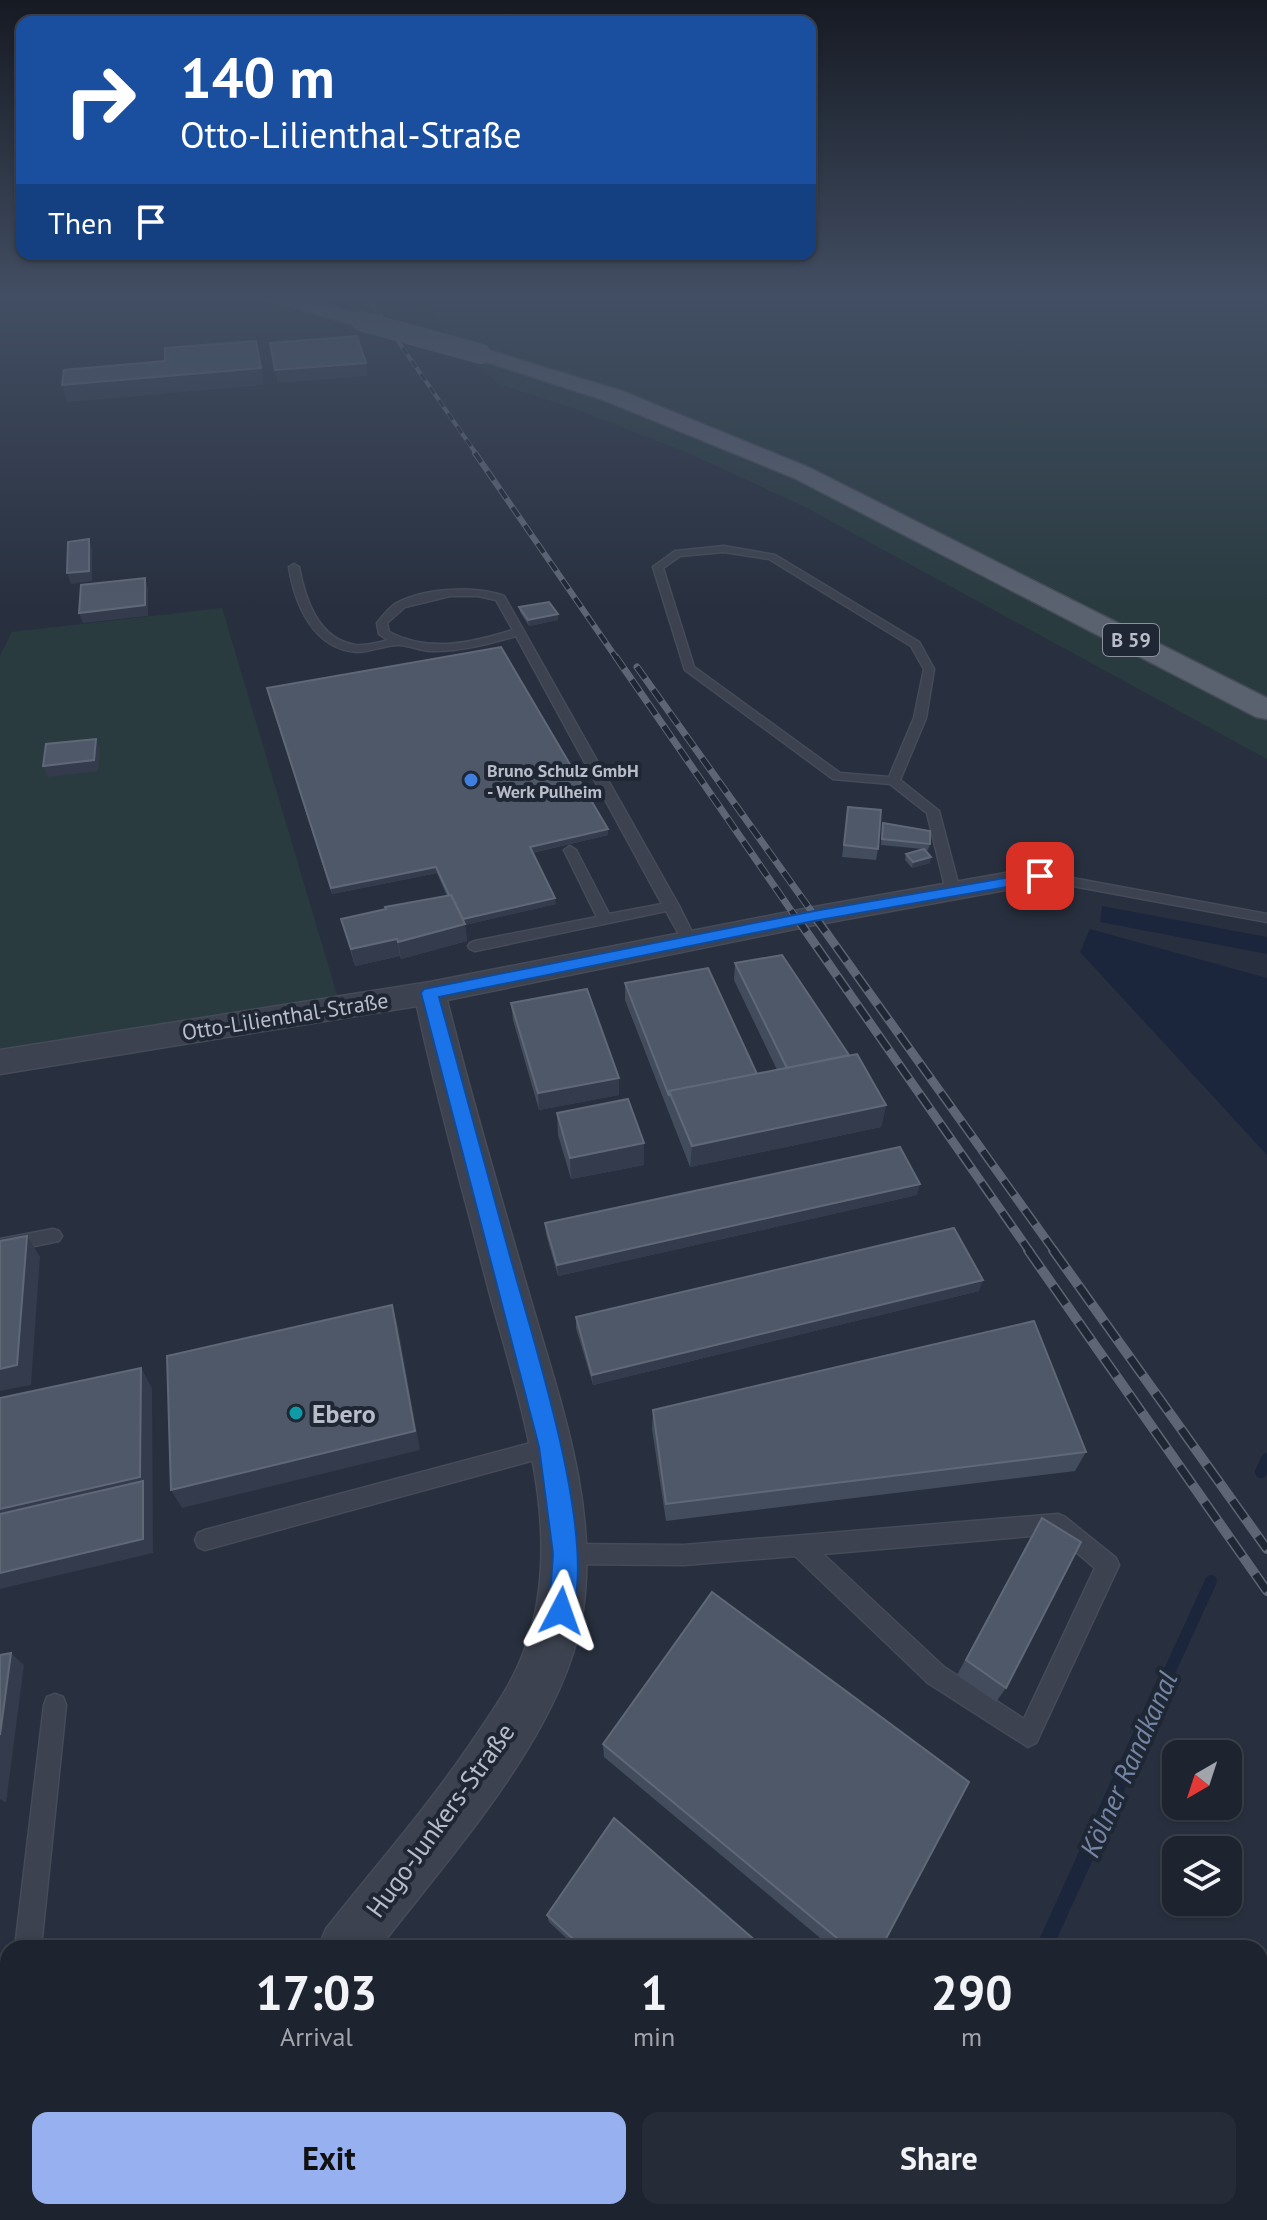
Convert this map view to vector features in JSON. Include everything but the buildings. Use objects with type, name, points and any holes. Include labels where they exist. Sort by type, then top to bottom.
[{"type":"main road","name":"B 59","points":[[621,399],[694,426],[802,473],[1267,710]]},
{"type":"street","name":"Otto-Lilienthal-Straße","points":[[0,1062],[430,993],[1040,876]]},
{"type":"street","name":"Hugo-Junkers-Straße","points":[[351,1940],[500,1747],[544,1666],[561,1611],[565,1554],[551,1447],[430,993]]},
{"type":"lane","points":[[893,781],[920,718],[929,669],[915,644],[772,557],[724,549],[678,553],[658,567],[689,668],[837,776],[893,781],[933,811],[953,891]]},
{"type":"lane","points":[[294,567],[299,600],[321,632],[354,648],[396,642]]},
{"type":"lane","points":[[518,632],[494,640],[448,647],[417,647],[396,642],[384,634],[382,623],[397,606],[417,600],[473,592],[489,592],[500,598],[690,942]]},
{"type":"lane","points":[[570,850],[605,920]]},
{"type":"lane","points":[[1040,876],[1267,918]]},
{"type":"lane","points":[[475,946],[672,906]]},
{"type":"lane","points":[[0,1246],[53,1236]]},
{"type":"lane","points":[[205,1540],[551,1447]]},
{"type":"lane","points":[[565,1554],[684,1555],[1058,1524],[1108,1565],[1028,1735],[936,1675],[799,1546]]},
{"type":"lane","points":[[29,1940],[55,1705]]},
{"type":"shaded area","points":[[544,399],[1267,399],[1267,759],[805,507],[686,452]]},
{"type":"shaded area","points":[[222,608],[337,995],[0,1053],[0,656],[12,632]]},
{"type":"water","points":[[1102,906],[1267,937],[1267,954],[1100,922]]},
{"type":"water","points":[[1090,929],[1267,978],[1267,1155],[1080,952]]},
{"type":"waterway","name":"Kölner Randkanal","points":[[1261,1472],[1267,1459]]},
{"type":"waterway","name":"Kölner Randkanal","points":[[1167,1677],[1211,1581]]},
{"type":"waterway","name":"Kölner Randkanal","points":[[1048,1940],[1168,1675]]},
{"type":"railway","points":[[438,399],[477,455]]},
{"type":"railway","points":[[475,453],[617,659]]},
{"type":"railway","points":[[616,657],[797,919]]},
{"type":"railway","points":[[637,667],[817,919]]},
{"type":"railway","points":[[796,917],[1030,1252]]},
{"type":"railway","points":[[815,917],[1055,1252]]},
{"type":"railway","points":[[1028,1250],[1267,1591]]},
{"type":"railway","points":[[1053,1250],[1267,1549]]},
{"type":"place","name":"Bruno Schulz GmbH - Werk Pulheim","points":[[471,780]]},
{"type":"place","name":"Ebero","points":[[296,1413]]},
{"type":"route","points":[[561,1611],[565,1554],[551,1447],[430,993],[814,916],[1040,876]]}]
